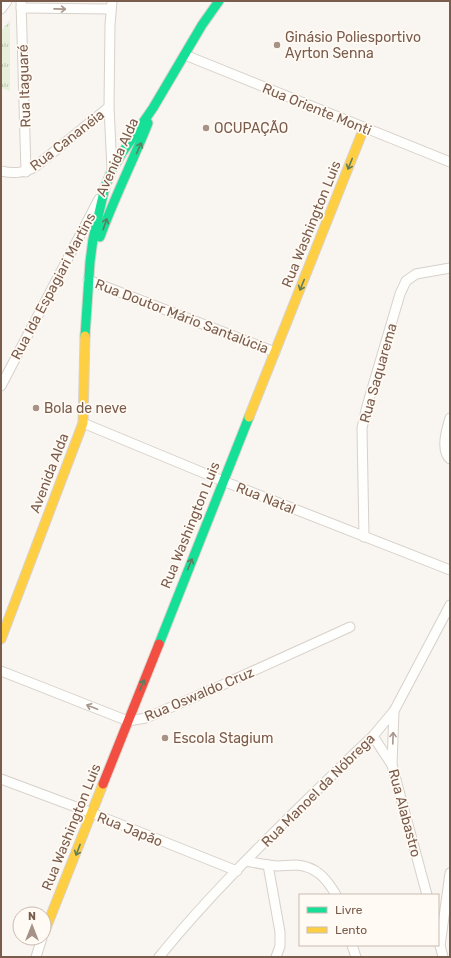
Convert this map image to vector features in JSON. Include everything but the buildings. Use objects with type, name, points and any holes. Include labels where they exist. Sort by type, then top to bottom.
[{"type":"main road","name":"Avenida Alda","points":[[1,639],[83,423],[84,359],[88,280],[94,234],[105,187],[112,170],[138,128],[153,108],[202,25],[218,1]]},
{"type":"main road","name":"Avenida Alda","points":[[90,262],[112,204],[142,140],[153,108]]},
{"type":"main road","name":"Rua Washington Luis","points":[[52,913],[364,128]]},
{"type":"main road","points":[[112,170],[112,204]]},
{"type":"street","points":[[1,9],[7,1]]},
{"type":"street","points":[[21,5],[112,5],[109,107],[112,170]]},
{"type":"street","name":"Rua Itaguaré","points":[[21,5],[26,172]]},
{"type":"street","name":"Rua Oriente Monti","points":[[185,55],[450,162]]},
{"type":"street","name":"Rua Cananéia","points":[[1,171],[13,173],[26,172],[35,167],[109,107]]},
{"type":"street","name":"Rua Ida Espagiari Martins","points":[[1,386],[105,187]]},
{"type":"street","name":"Rua Saquarema","points":[[364,537],[361,442],[363,423],[366,406],[400,294],[406,281],[416,274],[450,268]]},
{"type":"street","name":"Rua Doutor Mário Santalúcia","points":[[88,280],[275,352]]},
{"type":"street","points":[[450,418],[445,448],[447,456],[450,459]]},
{"type":"street","name":"Rua Natal","points":[[83,423],[223,481],[450,570]]},
{"type":"street","name":"Rua Manoel da Nóbrega","points":[[159,957],[246,861],[373,736],[394,711],[450,604]]},
{"type":"street","name":"Rua Oswaldo Cruz","points":[[1,671],[128,721],[146,718],[214,689],[350,627]]},
{"type":"street","points":[[392,764],[394,711]]},
{"type":"street","name":"Rua Alabastro","points":[[373,736],[392,764],[427,894]]},
{"type":"street","name":"Rua Japão","points":[[1,779],[92,813],[237,871]]},
{"type":"street","points":[[246,861],[268,865],[297,865],[311,868],[329,882],[335,894]]},
{"type":"street","points":[[268,865],[280,932],[280,946],[276,957]]},
{"type":"street","points":[[443,957],[439,942],[450,873]]},
{"type":"street","points":[[36,957],[39,946]]},
{"type":"green space","points":[[10,20],[10,91],[1,88],[1,31]]},
{"type":"traffic: fast","points":[[85,336],[93,239],[105,187],[112,170],[122,153],[153,108],[202,25],[219,1]]},
{"type":"traffic: fast","points":[[100,237],[148,123]]},
{"type":"traffic: fast","points":[[159,644],[249,417]]},
{"type":"traffic: slow","points":[[249,417],[364,128]]},
{"type":"traffic: slow","points":[[1,639],[83,423],[85,336]]},
{"type":"traffic: slow","points":[[52,913],[103,784]]},
{"type":"traffic: jam","points":[[103,784],[159,644]]},
{"type":"place","name":"Ginásio Poliesportivo Ayrton Senna","points":[[277,45]]},
{"type":"place","name":"OCUPAÇÃO","points":[[206,128]]},
{"type":"place","name":"Bola de neve","points":[[36,408]]},
{"type":"place","name":"Escola Stagium","points":[[165,738]]}]
